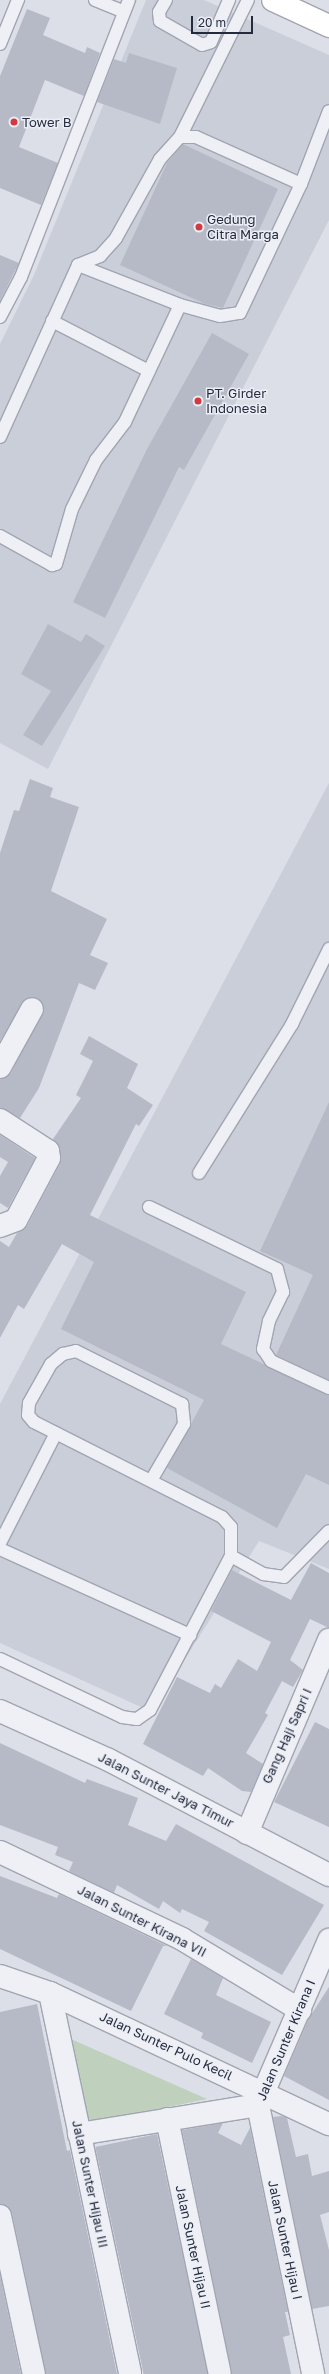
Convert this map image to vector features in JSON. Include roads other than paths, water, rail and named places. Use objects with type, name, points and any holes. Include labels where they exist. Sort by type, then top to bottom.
[{"type":"highway","points":[[273,0],[329,26]]},
{"type":"street","points":[[0,1067],[32,1009]]},
{"type":"street","points":[[0,1120],[48,1151],[49,1158],[16,1220],[0,1226]]},
{"type":"street","name":"Gang Haji Sapri I","points":[[247,1833],[329,1640]]},
{"type":"street","name":"Jalan Sunter Jaya Timur","points":[[0,1711],[109,1760],[329,1875]]},
{"type":"street","name":"Jalan Sunter Kirana VII","points":[[0,1852],[182,1939],[300,2010]]},
{"type":"street","name":"Jalan Sunter Kirana I","points":[[79,2134],[168,2119],[261,2098],[329,1940]]},
{"type":"street","name":"Jalan Sunter Pulo Kecil","points":[[0,1976],[27,1987],[50,1993],[261,2098],[329,2124]]},
{"type":"street","points":[[0,1993],[27,1987]]},
{"type":"street","name":"Jalan Sunter Hijau III","points":[[50,1993],[130,2374]]},
{"type":"street","name":"Jalan Sunter Hijau I","points":[[261,2098],[313,2374]]},
{"type":"street","name":"Jalan Sunter Hijau II","points":[[168,2119],[220,2374]]},
{"type":"street","points":[[0,2216],[34,2374]]},
{"type":"lane","points":[[0,44],[18,0]]},
{"type":"lane","points":[[95,0],[124,12]]},
{"type":"lane","points":[[0,317],[21,278],[129,0]]},
{"type":"lane","points":[[166,0],[158,12],[160,21],[202,45],[212,42],[229,0]]},
{"type":"lane","points":[[0,437],[78,265],[100,256],[116,238],[160,159],[180,137],[248,0]]},
{"type":"lane","points":[[78,265],[180,306],[220,316],[240,313],[301,184],[329,111]]},
{"type":"lane","points":[[180,137],[196,137],[301,184]]},
{"type":"lane","points":[[0,536],[54,566],[72,509],[96,460],[125,422],[180,306]]},
{"type":"lane","points":[[52,321],[149,371]]},
{"type":"lane","points":[[199,1174],[292,1024],[329,950]]},
{"type":"lane","points":[[149,1207],[276,1269],[283,1292],[269,1321],[263,1349],[271,1361],[329,1388]]},
{"type":"lane","points":[[0,1659],[122,1718],[137,1719],[150,1710],[231,1556],[231,1527],[228,1522],[152,1479],[56,1433],[28,1415],[29,1403],[51,1364],[63,1354],[76,1351],[182,1404],[184,1424],[152,1479]]},
{"type":"lane","points":[[0,1543],[56,1433]]},
{"type":"lane","points":[[231,1556],[263,1574],[284,1577],[329,1531]]},
{"type":"lane","points":[[0,1549],[190,1635]]},
{"type":"place","name":"Tower B","points":[[14,122]]},
{"type":"place","name":"Gedung Citra Marga","points":[[199,227]]},
{"type":"place","name":"PT. Girder Indonesia","points":[[198,401]]}]
